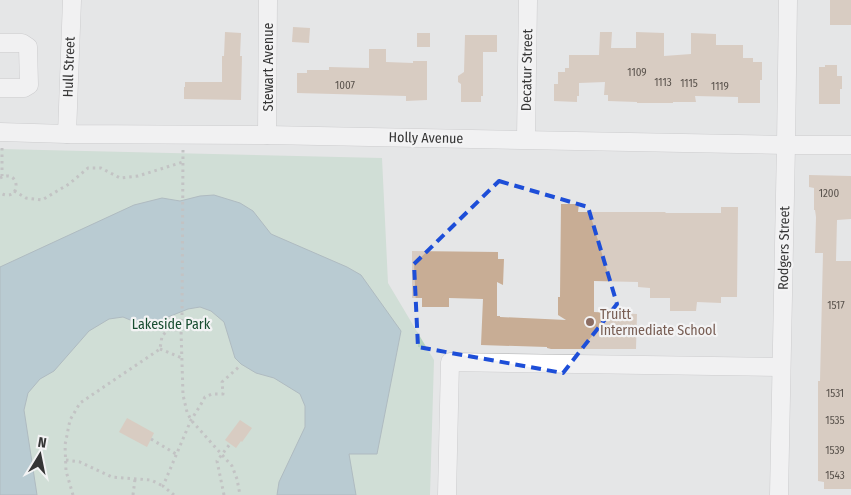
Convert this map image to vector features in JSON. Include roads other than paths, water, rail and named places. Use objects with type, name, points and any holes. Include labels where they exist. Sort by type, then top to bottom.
[{"type":"street","name":"Hull Street","points":[[67,134],[72,0]]},
{"type":"street","name":"Stewart Avenue","points":[[267,135],[268,0]]},
{"type":"street","name":"Decatur Street","points":[[526,140],[528,0]]},
{"type":"street","name":"Rodgers Street","points":[[779,495],[788,0]]},
{"type":"street","points":[[0,43],[22,44],[28,47],[29,85],[24,88],[0,88]]},
{"type":"street","name":"Holly Avenue","points":[[1,132],[267,135],[786,146],[851,145]]},
{"type":"street","points":[[447,495],[450,362],[781,367]]},
{"type":"water","points":[[214,195],[240,203],[253,211],[271,234],[361,275],[401,331],[377,454],[349,454],[356,495],[277,495],[279,482],[305,427],[305,406],[300,394],[274,378],[256,373],[241,364],[235,358],[224,322],[211,311],[200,307],[188,309],[153,323],[140,324],[123,317],[109,319],[89,331],[54,371],[40,379],[28,393],[24,410],[37,495],[0,495],[0,267],[134,205],[162,198],[180,201]]},
{"type":"place","name":"Truitt Intermediate School","points":[[590,322]]},
{"type":"park label","name":"Lakeside Park","points":[[171,324]]}]
